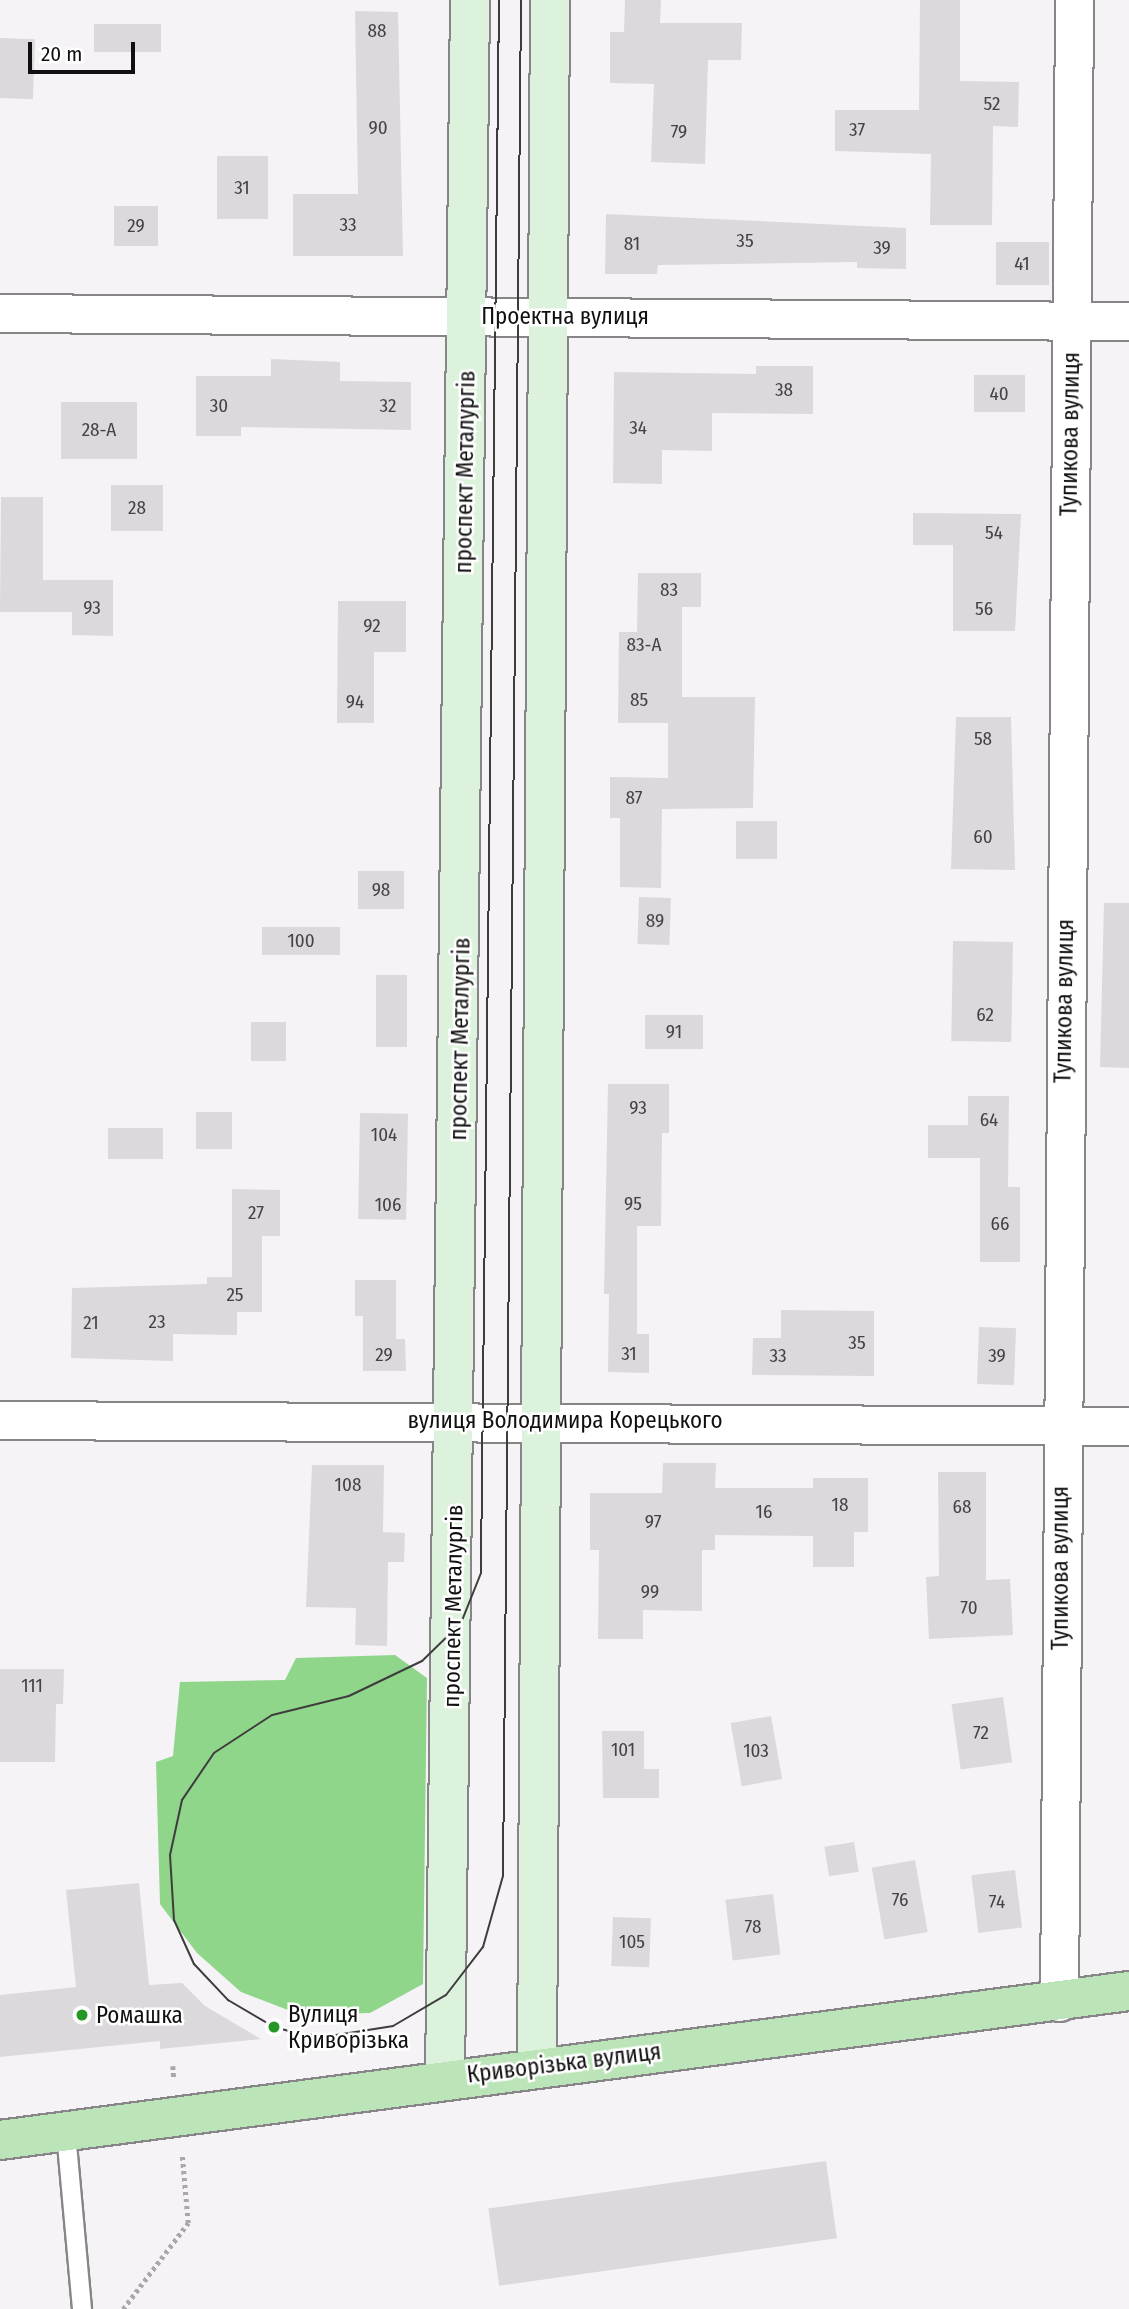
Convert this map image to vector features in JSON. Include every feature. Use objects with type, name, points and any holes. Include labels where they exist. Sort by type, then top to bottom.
[{"type":"main road","name":"проспект Металургів","points":[[445,2077],[456,1419],[470,0]]},
{"type":"main road","points":[[537,2067],[550,0]]},
{"type":"main road","name":"Криворізька вулиця","points":[[0,2140],[66,2133],[445,2077],[1059,2002],[1129,1991]]},
{"type":"street","name":"Тупикова вулиця","points":[[1059,2002],[1060,1426],[1074,0]]},
{"type":"street","name":"Проектна вулиця","points":[[0,313],[1129,321]]},
{"type":"street","name":"вулиця Володимира Корецького","points":[[0,1420],[540,1419],[1129,1426]]},
{"type":"lane","points":[[66,2133],[82,2309]]},
{"type":"path","points":[[123,2309],[188,2223],[183,2162]]},
{"type":"green space","points":[[395,1655],[427,1678],[423,1984],[370,2013],[301,2015],[241,1992],[197,1953],[160,1904],[156,1762],[173,1756],[180,1682],[285,1680],[296,1658]]},
{"type":"building","points":[[625,0],[661,0],[660,23],[742,23],[741,60],[708,60],[705,164],[651,162],[654,84],[610,83],[610,32],[624,32]]},
{"type":"building","points":[[920,0],[960,0],[960,81],[1019,82],[1018,127],[993,126],[992,225],[930,225],[931,154],[835,151],[835,110],[919,110]]},
{"type":"building","points":[[355,11],[398,12],[403,256],[293,256],[293,194],[358,194]]},
{"type":"building","points":[[94,24],[161,24],[161,52],[94,52]]},
{"type":"building","points":[[0,38],[35,39],[33,99],[0,98]]},
{"type":"building","points":[[217,156],[268,156],[268,219],[217,219]]},
{"type":"building","points":[[114,206],[158,206],[158,246],[114,246]]},
{"type":"building","points":[[606,214],[906,228],[906,269],[857,268],[857,262],[658,265],[657,274],[605,274]]},
{"type":"building","points":[[996,242],[1049,242],[1049,285],[996,285]]},
{"type":"building","points":[[271,359],[340,362],[340,381],[411,382],[411,430],[241,427],[241,436],[196,436],[196,376],[271,376]]},
{"type":"building","points":[[756,366],[813,366],[813,414],[712,413],[712,451],[662,450],[662,484],[613,483],[614,372],[756,374]]},
{"type":"building","points":[[974,375],[1025,375],[1025,412],[974,412]]},
{"type":"building","points":[[61,402],[137,402],[137,459],[61,459]]},
{"type":"building","points":[[111,485],[163,485],[163,531],[111,531]]},
{"type":"building","points":[[1,497],[43,497],[43,580],[113,580],[113,636],[72,635],[72,612],[0,612]]},
{"type":"building","points":[[913,513],[1021,514],[1015,631],[953,631],[953,545],[913,545]]},
{"type":"building","points":[[638,573],[701,573],[701,607],[682,607],[682,697],[755,697],[753,808],[662,809],[661,888],[620,887],[620,818],[610,818],[610,777],[668,778],[668,723],[618,723],[619,632],[637,632]]},
{"type":"building","points":[[338,601],[406,601],[406,652],[374,652],[374,723],[337,723]]},
{"type":"building","points":[[956,717],[1011,717],[1015,870],[951,869]]},
{"type":"building","points":[[736,821],[777,821],[777,859],[736,859]]},
{"type":"building","points":[[358,871],[404,871],[404,909],[358,909]]},
{"type":"building","points":[[639,897],[671,898],[669,945],[637,944]]},
{"type":"building","points":[[1104,903],[1129,903],[1129,1068],[1100,1067]]},
{"type":"building","points":[[262,927],[340,927],[340,955],[262,955]]},
{"type":"building","points":[[953,941],[1013,942],[1011,1042],[951,1041]]},
{"type":"building","points":[[376,975],[407,975],[407,1047],[376,1047]]},
{"type":"building","points":[[645,1015],[703,1015],[703,1049],[645,1049]]},
{"type":"building","points":[[251,1022],[286,1022],[286,1061],[251,1061]]},
{"type":"building","points":[[608,1084],[669,1084],[669,1133],[662,1133],[661,1226],[637,1226],[637,1334],[649,1334],[649,1373],[608,1372],[609,1294],[604,1294]]},
{"type":"building","points":[[968,1096],[1009,1096],[1008,1187],[1020,1187],[1020,1262],[980,1262],[980,1158],[928,1158],[928,1125],[968,1125]]},
{"type":"building","points":[[196,1112],[232,1112],[232,1149],[196,1149]]},
{"type":"building","points":[[360,1113],[408,1114],[406,1220],[358,1219]]},
{"type":"building","points":[[108,1128],[163,1128],[163,1159],[108,1159]]},
{"type":"building","points":[[232,1189],[280,1190],[280,1236],[262,1236],[262,1312],[237,1312],[237,1335],[173,1334],[173,1361],[71,1358],[72,1288],[207,1284],[207,1277],[232,1277]]},
{"type":"building","points":[[355,1280],[396,1280],[396,1339],[405,1339],[406,1371],[363,1371],[363,1316],[355,1316]]},
{"type":"building","points":[[781,1310],[874,1311],[874,1376],[752,1375],[753,1338],[781,1338]]},
{"type":"building","points":[[979,1327],[1016,1328],[1014,1385],[977,1384]]},
{"type":"building","points":[[663,1463],[716,1463],[715,1488],[813,1488],[813,1478],[868,1478],[868,1532],[854,1532],[854,1567],[813,1567],[813,1536],[715,1535],[715,1550],[702,1550],[702,1611],[643,1610],[643,1639],[598,1639],[599,1550],[590,1550],[590,1493],[662,1493]]},
{"type":"building","points":[[312,1465],[384,1465],[383,1532],[405,1533],[404,1562],[388,1562],[387,1646],[355,1645],[356,1608],[306,1607]]},
{"type":"building","points":[[938,1472],[986,1472],[986,1580],[1010,1579],[1013,1635],[929,1639],[926,1577],[939,1576]]},
{"type":"building","points":[[0,1669],[64,1669],[63,1704],[56,1704],[55,1762],[0,1762]]},
{"type":"building","points":[[1003,1697],[1012,1762],[961,1770],[952,1704]]},
{"type":"building","points":[[771,1716],[782,1779],[742,1786],[731,1723]]},
{"type":"building","points":[[602,1731],[644,1731],[644,1769],[659,1769],[659,1798],[603,1798]]},
{"type":"building","points":[[854,1842],[859,1872],[829,1876],[824,1847]]},
{"type":"building","points":[[915,1860],[928,1932],[884,1940],[872,1868]]},
{"type":"building","points":[[1015,1870],[1022,1928],[978,1933],[971,1875]]},
{"type":"building","points":[[139,1883],[149,1985],[182,1983],[205,2006],[261,2039],[160,2049],[160,2041],[0,2057],[0,1995],[76,1987],[66,1890]]},
{"type":"building","points":[[773,1894],[780,1955],[733,1960],[725,1900]]},
{"type":"building","points":[[613,1917],[651,1918],[649,1967],[611,1966]]},
{"type":"building","points":[[826,2161],[837,2238],[499,2286],[488,2208]]},
{"type":"tram line","points":[[499,0],[481,1573],[461,1623],[422,1661],[349,1696],[272,1715],[214,1753],[182,1800],[170,1855],[174,1920],[194,1964],[228,2000],[274,2027],[300,2034],[330,2036],[393,2026],[446,1995],[483,1947],[503,1876],[521,0]]},
{"type":"place","name":"Ромашка","points":[[82,2015]]},
{"type":"place","name":"Вулиця Криворізька","points":[[274,2027]]}]
